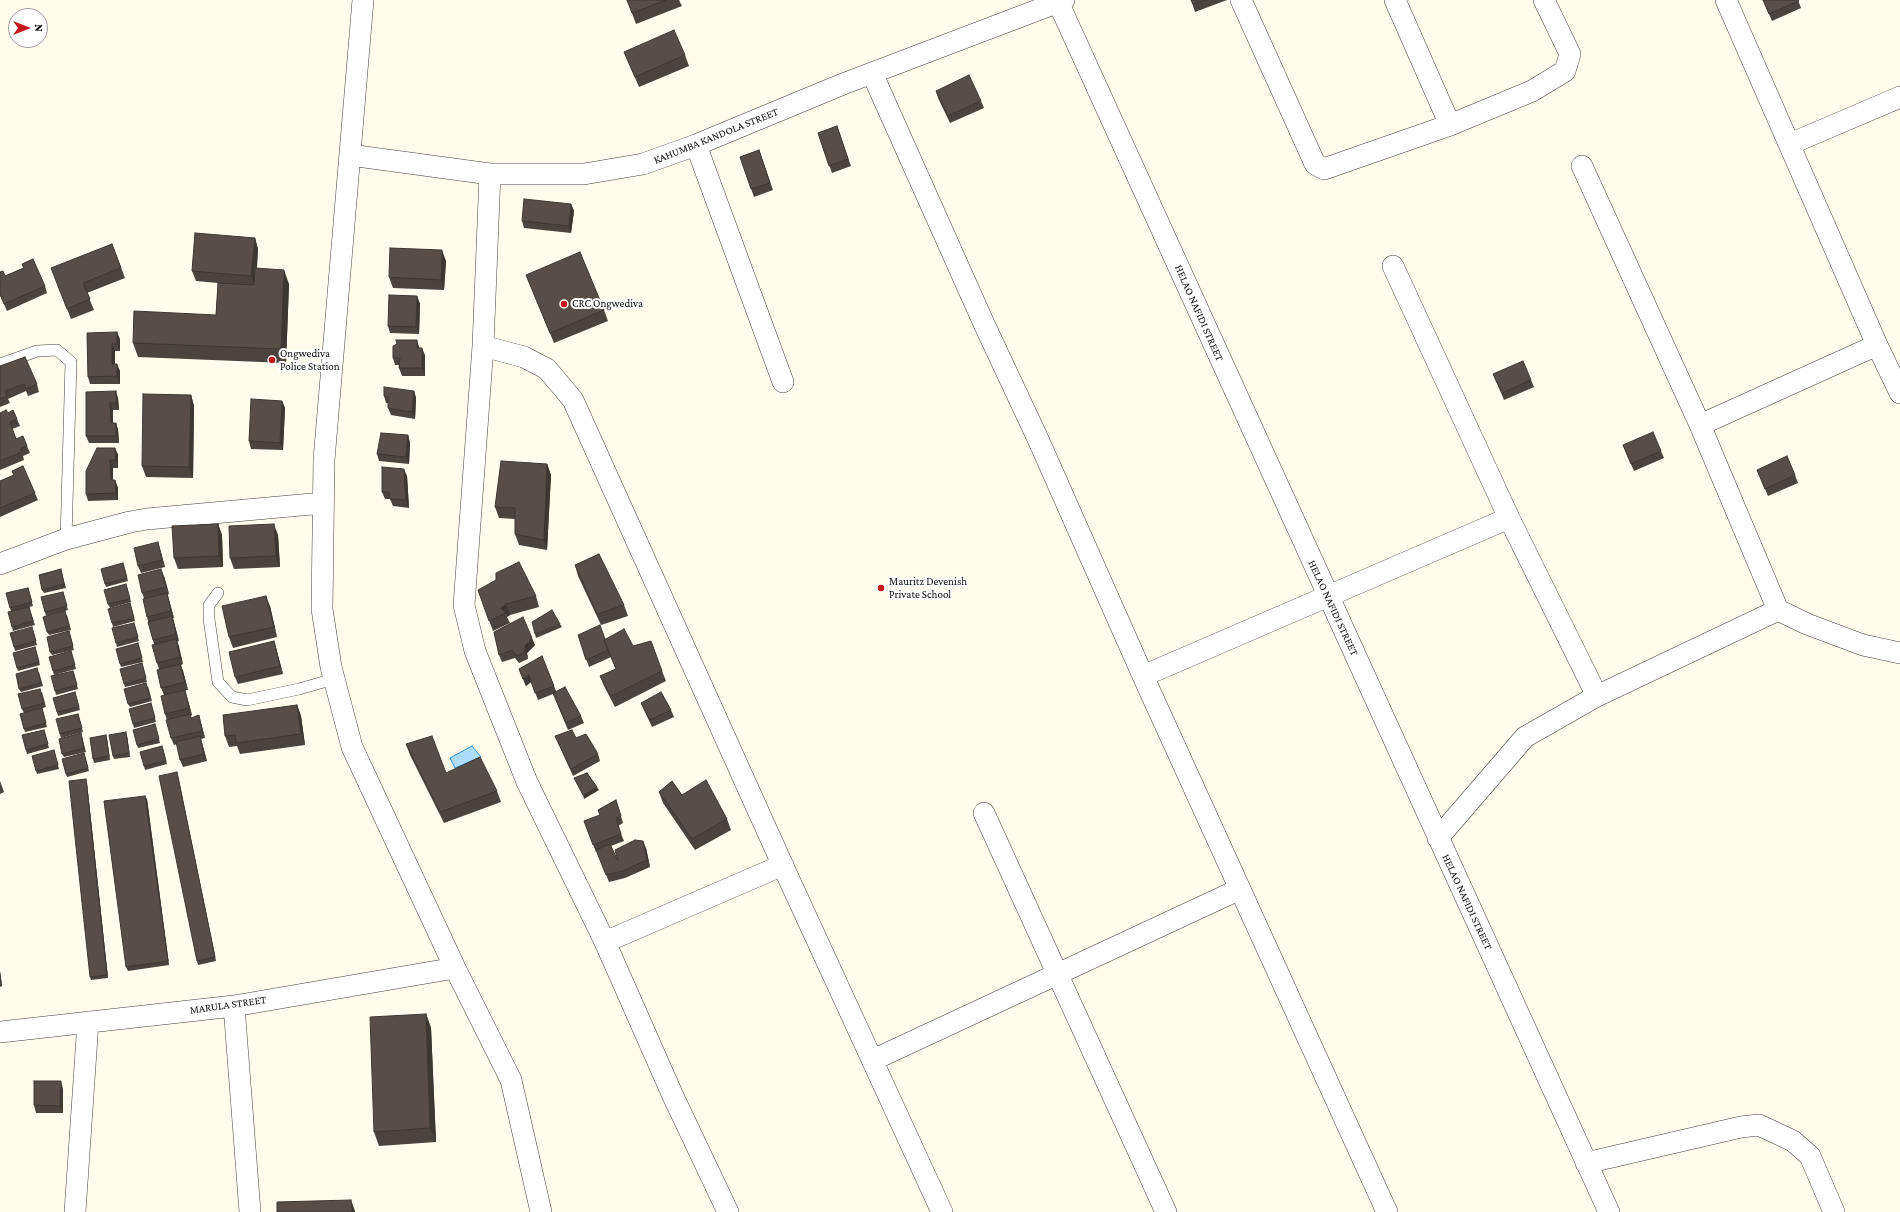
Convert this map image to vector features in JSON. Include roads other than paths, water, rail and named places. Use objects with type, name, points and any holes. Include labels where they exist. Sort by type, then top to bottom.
[{"type":"street","points":[[363,0],[324,460],[322,609],[334,679],[352,747],[455,968],[511,1080],[542,1212]]},
{"type":"street","points":[[1242,0],[1315,164],[1324,169],[1450,125],[1532,91],[1565,71],[1570,54],[1544,0]]},
{"type":"street","points":[[1395,0],[1450,125]]},
{"type":"street","points":[[1726,0],[1877,345],[1900,393]]},
{"type":"street","name":"KAHUMBA KANDOLA STREET","points":[[350,155],[490,174],[584,174],[643,164],[696,145],[872,73],[1061,1]]},
{"type":"street","name":"HELAO NAFIDI STREET","points":[[1061,1],[1327,596],[1609,1212]]},
{"type":"street","points":[[872,73],[985,326],[1038,439],[1143,676],[1388,1212]]},
{"type":"street","points":[[1790,144],[1900,97]]},
{"type":"street","points":[[696,145],[783,382]]},
{"type":"street","points":[[1582,166],[1700,426],[1778,610],[1807,624],[1863,644],[1900,653]]},
{"type":"street","points":[[490,174],[483,346],[464,605],[475,651],[527,782],[605,942],[673,1096],[728,1212]]},
{"type":"street","points":[[1393,266],[1509,518],[1597,696]]},
{"type":"street","points":[[1700,426],[1877,345]]},
{"type":"street","points":[[483,346],[524,357],[547,369],[573,400],[942,1212]]},
{"type":"street","points":[[0,564],[66,539],[147,519],[323,503]]},
{"type":"street","points":[[1143,676],[1509,518]]},
{"type":"street","points":[[1438,838],[1525,738],[1597,696],[1778,610]]},
{"type":"street","points":[[984,812],[1166,1212]]},
{"type":"street","points":[[605,942],[783,865]]},
{"type":"street","points":[[873,1060],[1240,889]]},
{"type":"street","name":"MARULA STREET","points":[[0,1032],[234,1006],[455,968]]},
{"type":"street","points":[[234,1006],[250,1212]]},
{"type":"street","points":[[75,1212],[88,1022]]},
{"type":"street","points":[[1586,1163],[1741,1127],[1759,1125],[1774,1130],[1793,1141],[1810,1156],[1834,1212]]},
{"type":"lane","points":[[0,364],[37,351],[58,350],[72,362],[66,539]]},
{"type":"lane","points":[[218,594],[209,605],[209,619],[218,682],[232,697],[247,700],[299,689],[334,679]]},
{"type":"water","points":[[472,746],[481,757],[455,768],[450,758]]},
{"type":"place","name":"CRC Ongwediva","points":[[564,304]]},
{"type":"place","name":"Ongwediva Police Station","points":[[272,360]]},
{"type":"place","name":"Mauritz Devenish Private School","points":[[881,588]]}]
